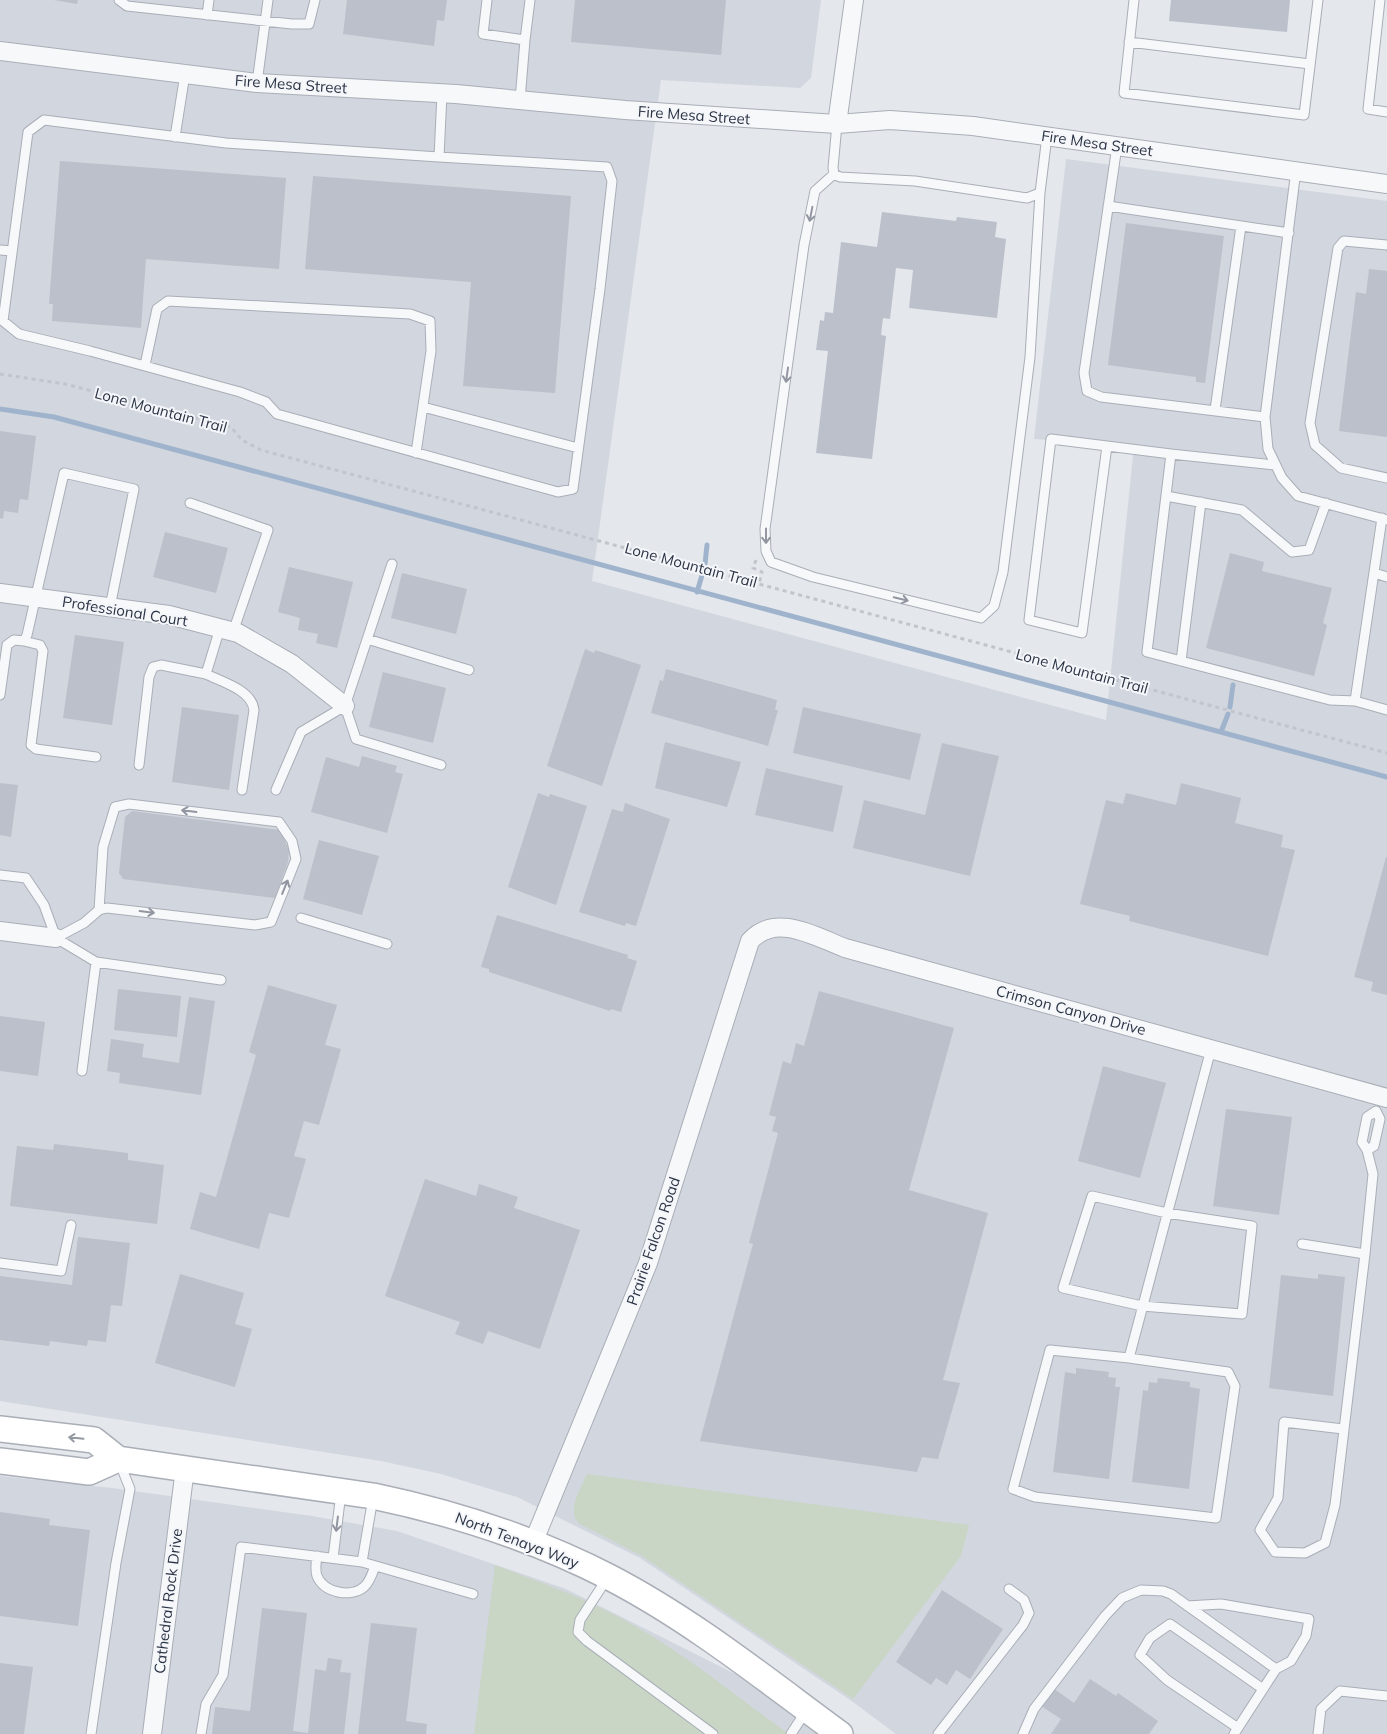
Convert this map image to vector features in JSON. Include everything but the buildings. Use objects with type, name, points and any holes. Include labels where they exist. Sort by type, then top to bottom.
[{"type":"main road","points":[[0,1429],[94,1440],[118,1459],[89,1472],[0,1461]]},
{"type":"main road","name":"North Tenaya Way","points":[[118,1459],[373,1496],[445,1513],[533,1543],[608,1577],[706,1636],[840,1734]]},
{"type":"street","points":[[837,124],[854,0]]},
{"type":"street","name":"Fire Mesa Street","points":[[0,51],[257,83],[442,94],[625,110],[837,124],[890,120],[973,126],[1387,184]]},
{"type":"street","name":"Professional Court","points":[[0,593],[169,615],[226,630],[292,664],[345,706]]},
{"type":"street","name":"Crimson Canyon Drive","points":[[757,933],[765,928],[779,926],[800,930],[845,948],[1211,1049],[1381,1101]]},
{"type":"street","points":[[0,931],[56,938]]},
{"type":"street","name":"Prairie Falcon Road","points":[[533,1543],[648,1263],[736,981],[750,941],[757,933]]},
{"type":"street","name":"Cathedral Rock Drive","points":[[152,1734],[185,1468]]},
{"type":"lane","points":[[119,0],[127,6],[309,24],[315,0]]},
{"type":"lane","points":[[207,15],[209,0]]},
{"type":"lane","points":[[257,83],[268,0]]},
{"type":"lane","points":[[487,0],[483,34],[524,40]]},
{"type":"lane","points":[[520,100],[524,40],[530,0]]},
{"type":"lane","points":[[1134,0],[1124,92],[1304,115],[1318,0]]},
{"type":"lane","points":[[1380,0],[1368,109],[1387,112]]},
{"type":"lane","points":[[1129,42],[1310,64]]},
{"type":"lane","points":[[175,136],[185,74]]},
{"type":"lane","points":[[438,157],[442,94]]},
{"type":"lane","points":[[44,120],[175,136],[226,143],[607,167],[612,181],[611,191],[573,489],[558,492],[278,414],[266,402],[240,392],[145,365],[18,334],[2,321],[28,132],[44,120]]},
{"type":"lane","points":[[834,174],[837,124]]},
{"type":"lane","points":[[834,174],[815,191],[804,245],[765,529],[768,556],[771,562],[813,577],[981,618],[994,606],[1003,572],[1030,357],[1040,193],[1047,136]]},
{"type":"lane","points":[[1117,146],[1084,373],[1086,391],[1101,397],[1266,417]]},
{"type":"lane","points":[[1296,170],[1290,233],[1266,417],[1268,449],[1282,478],[1298,496],[1384,519],[1355,701]]},
{"type":"lane","points":[[834,174],[840,177],[915,181],[1027,198],[1040,193]]},
{"type":"lane","points":[[1108,206],[1290,233]]},
{"type":"lane","points":[[1214,410],[1241,226]]},
{"type":"lane","points":[[1387,245],[1344,241],[1338,248],[1310,424],[1315,446],[1341,468],[1387,478]]},
{"type":"lane","points":[[0,250],[12,251]]},
{"type":"lane","points":[[145,365],[157,309],[168,301],[410,314],[430,321],[431,351],[416,452]]},
{"type":"lane","points":[[423,407],[578,448]]},
{"type":"lane","points":[[1107,446],[1082,633],[1029,620],[1051,439],[1276,465]]},
{"type":"lane","points":[[1171,454],[1147,652],[1330,700],[1355,701],[1387,710]]},
{"type":"lane","points":[[24,641],[64,473],[134,489],[110,607]]},
{"type":"lane","points":[[1166,496],[1242,510],[1292,552],[1309,550],[1326,503]]},
{"type":"lane","points":[[1181,661],[1201,502]]},
{"type":"lane","points":[[190,503],[268,530],[206,674]]},
{"type":"lane","points":[[392,564],[345,706],[356,739],[441,765]]},
{"type":"lane","points":[[1374,573],[1387,577]]},
{"type":"lane","points":[[0,695],[7,645],[14,640],[40,645],[43,651],[31,745],[36,749],[96,757]]},
{"type":"lane","points":[[367,640],[469,670]]},
{"type":"lane","points":[[139,765],[149,677],[153,667],[161,665],[206,674],[246,695],[253,702],[254,710],[242,790]]},
{"type":"lane","points":[[276,790],[301,732],[345,706]]},
{"type":"lane","points":[[56,938],[84,923],[99,910],[107,908],[255,925],[271,922],[296,859],[292,841],[279,822],[129,804],[115,807],[103,847],[99,910]]},
{"type":"lane","points":[[0,875],[26,878],[44,905],[56,938],[96,962],[221,980]]},
{"type":"lane","points":[[301,918],[387,944]]},
{"type":"lane","points":[[82,1071],[96,962]]},
{"type":"lane","points":[[1129,1358],[1211,1049]]},
{"type":"lane","points":[[1343,1429],[1284,1422],[1278,1498],[1260,1530],[1275,1552],[1305,1553],[1325,1543],[1335,1505],[1373,1174],[1368,1150],[1362,1142],[1367,1117],[1381,1101]]},
{"type":"lane","points":[[1368,1150],[1374,1146],[1380,1119],[1381,1101]]},
{"type":"lane","points":[[1092,1196],[1168,1213],[1252,1226],[1242,1314],[1142,1306],[1063,1288],[1092,1196]]},
{"type":"lane","points":[[0,1263],[61,1271],[71,1225]]},
{"type":"lane","points":[[1302,1244],[1365,1254]]},
{"type":"lane","points":[[1050,1350],[1129,1358],[1228,1372],[1235,1386],[1216,1518],[1035,1497],[1013,1489],[1050,1350]]},
{"type":"lane","points":[[91,1734],[116,1563],[130,1489],[118,1459]]},
{"type":"lane","points":[[333,1558],[342,1490]]},
{"type":"lane","points":[[362,1562],[373,1496]]},
{"type":"lane","points":[[201,1734],[206,1704],[223,1675],[241,1546],[362,1562],[474,1594]]},
{"type":"lane","points":[[316,1556],[317,1576],[324,1584],[341,1593],[356,1592],[364,1587],[370,1580],[375,1566]]},
{"type":"lane","points":[[608,1577],[580,1620],[578,1632],[587,1641],[713,1734]]},
{"type":"lane","points":[[938,1734],[1023,1625],[1029,1613],[1024,1600],[1008,1588]]},
{"type":"lane","points":[[1023,1734],[1034,1710],[1105,1616],[1122,1598],[1141,1590],[1157,1590],[1171,1594],[1276,1669]]},
{"type":"lane","points":[[1186,1606],[1221,1604],[1309,1619],[1306,1636],[1291,1661],[1276,1669],[1236,1731],[1167,1680],[1140,1655],[1150,1638],[1170,1624],[1263,1689]]},
{"type":"lane","points":[[1318,1734],[1321,1709],[1340,1691],[1387,1696]]},
{"type":"lane","points":[[791,1734],[807,1710]]},
{"type":"path","name":"Lone Mountain Trail","points":[[0,374],[65,384],[231,427],[242,440],[261,450],[1387,753]]},
{"type":"shaded area","points":[[0,0],[821,0],[811,78],[800,88],[661,80],[592,581],[1106,720],[1134,446],[1034,439],[1066,159],[1387,201],[1387,1734],[896,1734],[853,1702],[640,1558],[517,1497],[441,1474],[381,1461],[0,1401]]},
{"type":"shaded area","points":[[0,1476],[112,1488],[312,1516],[397,1531],[566,1589],[807,1710],[840,1734],[0,1734]]},
{"type":"green space","points":[[587,1474],[969,1525],[961,1556],[853,1699],[642,1556],[580,1524],[574,1513],[574,1506]]},
{"type":"green space","points":[[495,1565],[586,1601],[638,1628],[683,1656],[789,1734],[474,1734]]},
{"type":"waterway","points":[[0,409],[54,417],[1387,777]]},
{"type":"waterway","points":[[705,564],[707,545]]},
{"type":"waterway","points":[[697,592],[703,572]]},
{"type":"waterway","points":[[1230,707],[1233,685]]},
{"type":"waterway","points":[[1221,732],[1228,714]]}]
